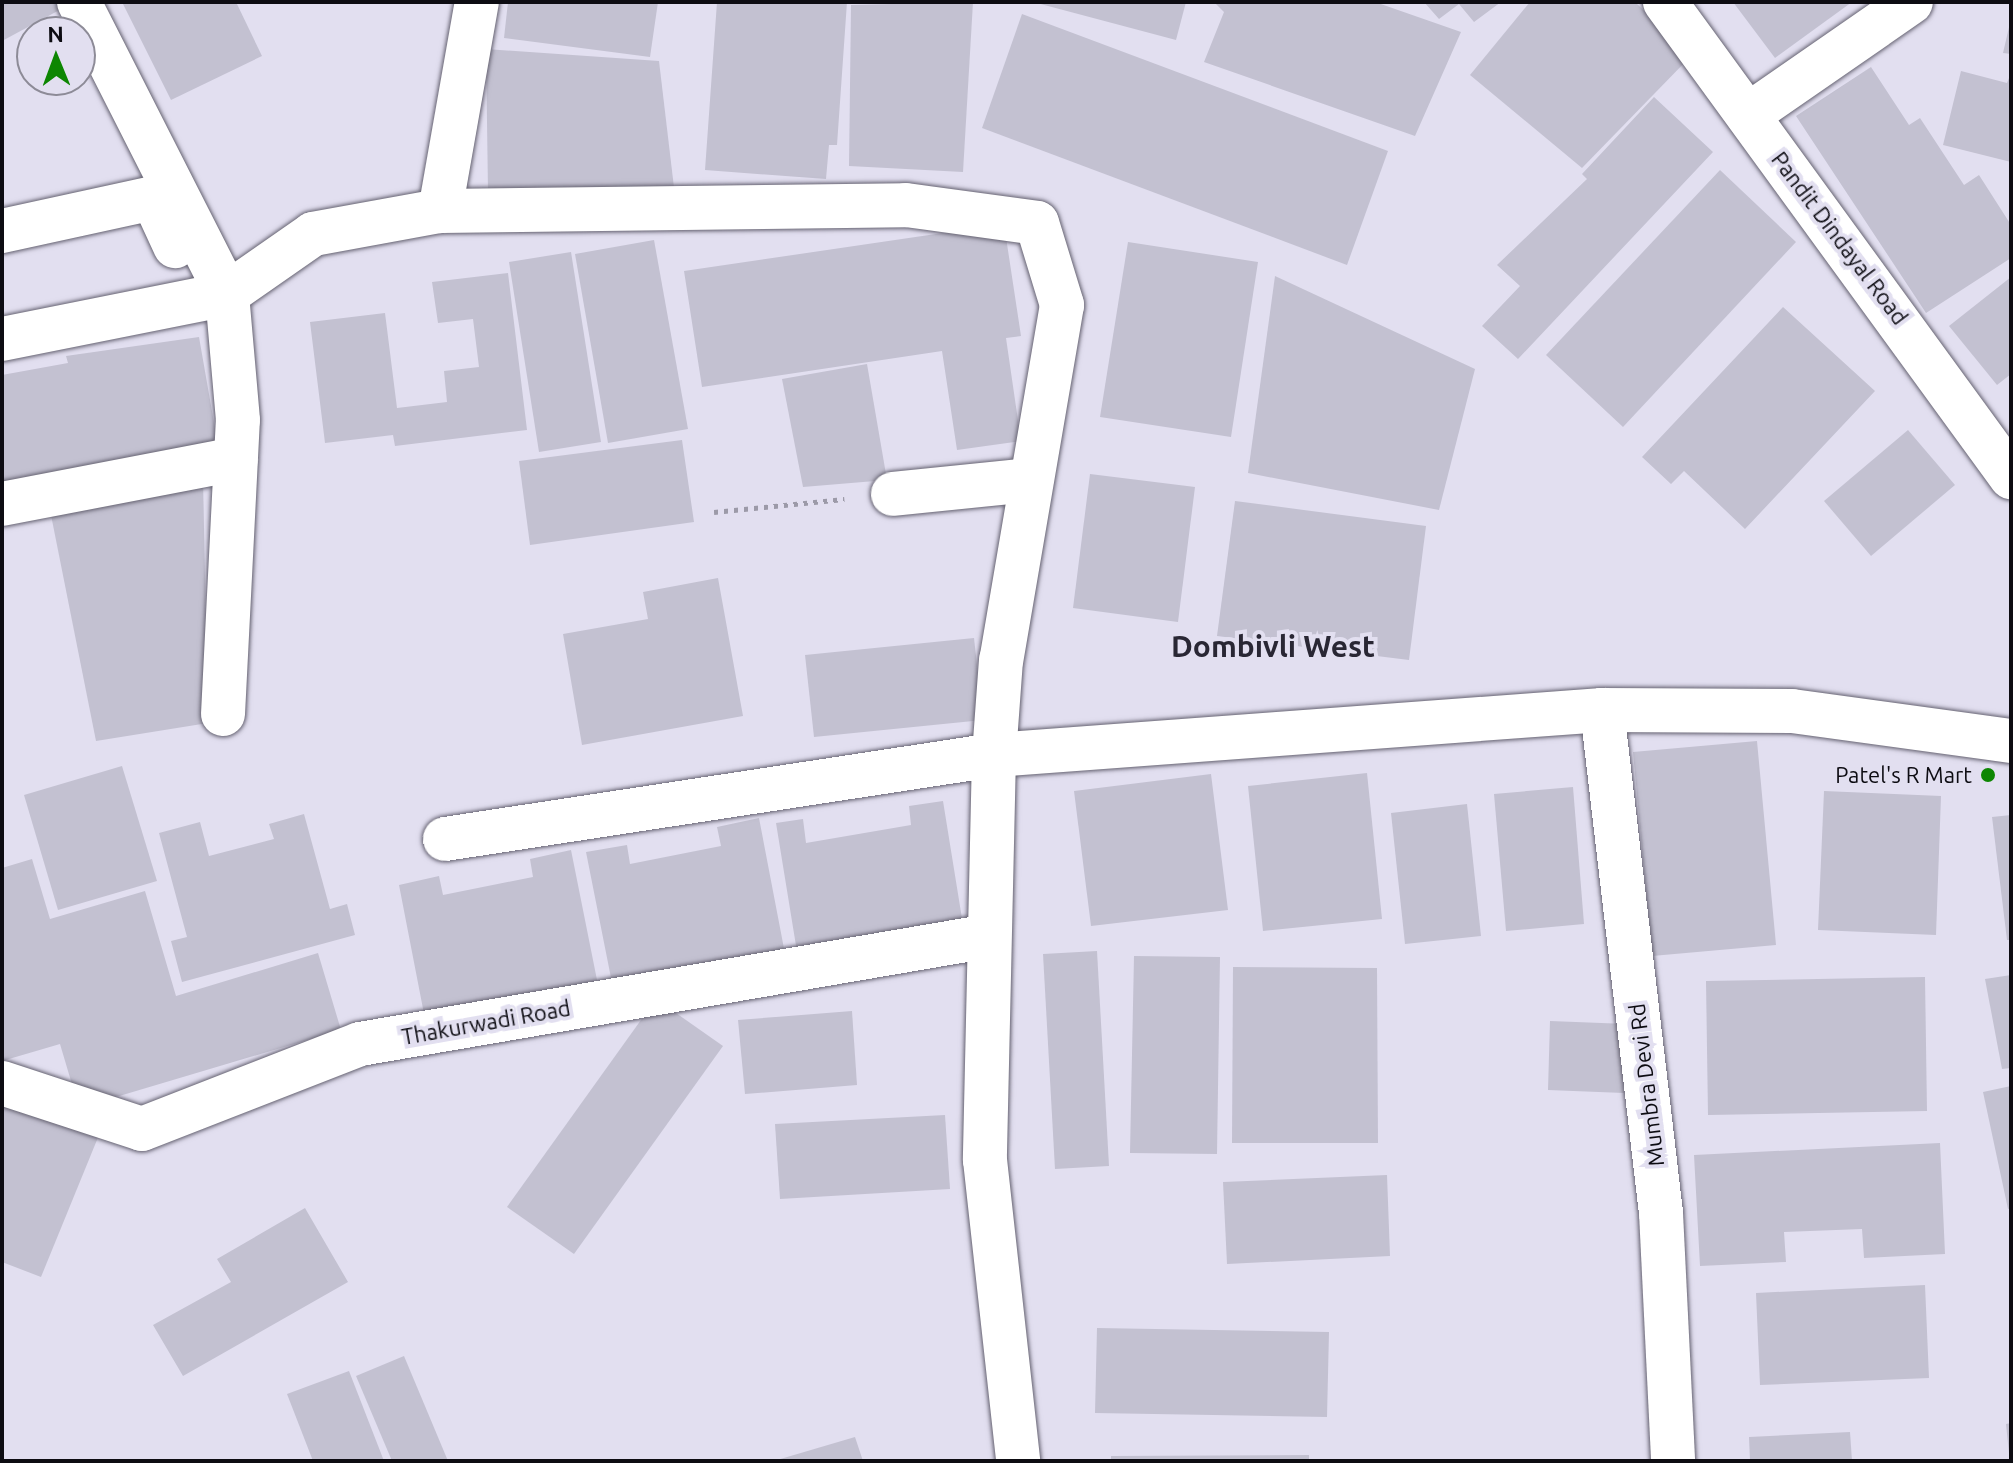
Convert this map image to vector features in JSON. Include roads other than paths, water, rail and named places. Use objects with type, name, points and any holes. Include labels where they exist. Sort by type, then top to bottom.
[{"type":"street","points":[[79,2],[181,236]]},
{"type":"street","points":[[440,211],[477,2]]},
{"type":"street","name":"Pandit Dindayal Road","points":[[1665,2],[2011,477]]},
{"type":"street","points":[[1748,115],[1911,2]]},
{"type":"street","points":[[2,231],[153,198],[227,294],[236,459],[223,714]]},
{"type":"street","points":[[2,339],[227,294],[313,234],[440,211],[906,205],[1037,223],[1062,305],[1001,660],[994,755],[985,1160],[1018,1461]]},
{"type":"street","points":[[2,504],[236,459]]},
{"type":"street","points":[[893,494],[1031,480]]},
{"type":"street","points":[[445,839],[994,755],[1602,710],[1792,711],[2011,741]]},
{"type":"street","name":"Mumbra Devi Rd","points":[[1602,710],[1661,1213],[1673,1461]]},
{"type":"street","name":"Thakurwadi Road","points":[[2,1083],[142,1129],[360,1044],[989,936]]},
{"type":"place","name":"Patel's R Mart","points":[[1988,775]]},
{"type":"district","name":"Dombivli West","points":[[1273,646]]}]
